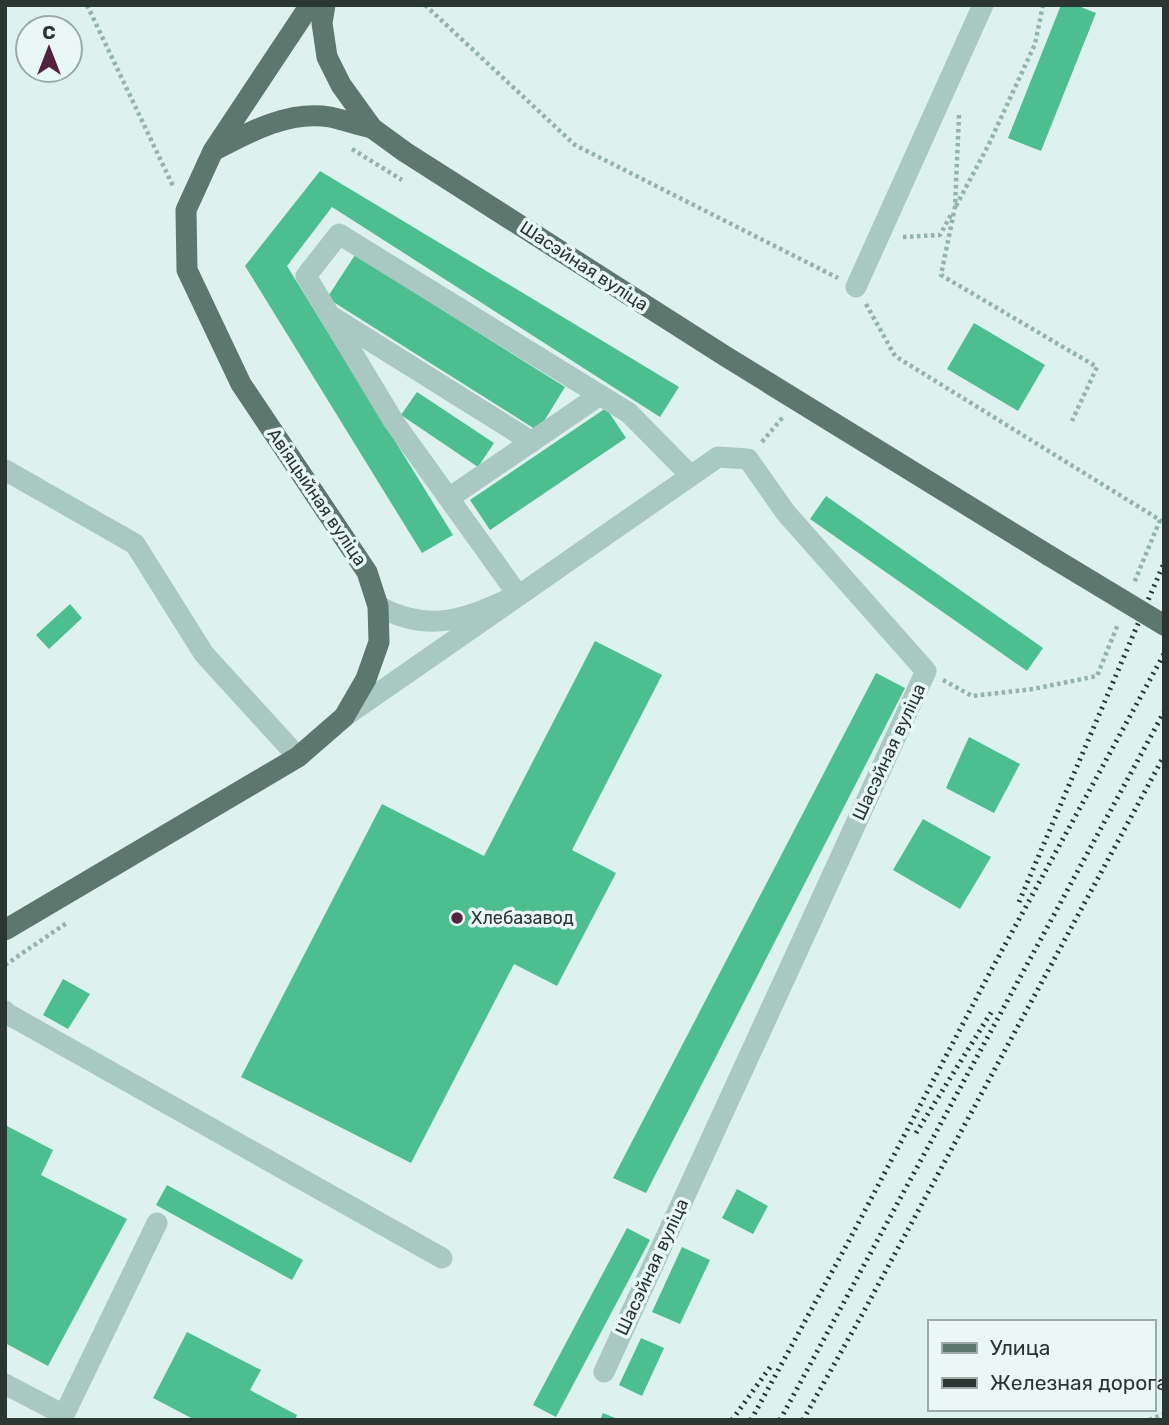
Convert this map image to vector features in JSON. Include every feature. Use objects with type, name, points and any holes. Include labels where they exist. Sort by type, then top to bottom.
[{"type":"main road","name":"Авіяцыйная вуліца","points":[[5,930],[299,757],[344,717],[366,679],[379,642],[379,606],[367,572],[241,384],[187,270],[186,215],[213,150],[310,5]]},
{"type":"main road","points":[[325,5],[322,23],[327,57],[341,85],[372,128]]},
{"type":"main road","points":[[213,150],[256,128],[294,118],[328,117],[372,128]]},
{"type":"main road","name":"Шасэйная вуліца","points":[[372,128],[405,152],[725,356],[1164,625]]},
{"type":"street","points":[[856,287],[983,5]]},
{"type":"street","points":[[518,596],[394,422],[306,276],[339,234],[629,413],[690,475]]},
{"type":"street","points":[[330,316],[532,442]]},
{"type":"street","points":[[449,498],[600,395]]},
{"type":"street","points":[[344,717],[718,457],[748,459]]},
{"type":"street","name":"Шасэйная вуліца","points":[[604,1372],[926,671],[786,513],[748,459]]},
{"type":"street","points":[[5,470],[135,544],[204,654],[299,757]]},
{"type":"street","points":[[379,606],[394,615],[444,622],[473,616],[518,596]]},
{"type":"street","points":[[5,1011],[442,1258]]},
{"type":"street","points":[[5,1384],[64,1415],[157,1223]]},
{"type":"path","points":[[87,5],[186,215]]},
{"type":"path","points":[[425,5],[575,145],[856,287],[895,356],[1160,520],[1131,592]]},
{"type":"path","points":[[878,238],[940,235],[989,144],[1035,44],[1043,5]]},
{"type":"path","points":[[960,103],[955,207],[941,275],[1097,367],[1072,421]]},
{"type":"path","points":[[748,459],[784,416]]},
{"type":"path","points":[[926,671],[972,695],[1033,689],[1097,676],[1121,616]]},
{"type":"path","points":[[1149,1420],[1164,1414]]},
{"type":"building","points":[[1061,5],[1076,5],[1096,13],[1041,151],[1008,138]]},
{"type":"building","points":[[320,171],[679,387],[660,417],[332,207],[287,266],[453,535],[422,553],[245,266]]},
{"type":"building","points":[[355,255],[565,387],[538,431],[327,298]]},
{"type":"building","points":[[974,323],[1045,365],[1018,411],[947,369]]},
{"type":"building","points":[[417,392],[494,443],[478,467],[401,415]]},
{"type":"building","points":[[606,408],[626,438],[490,530],[470,500]]},
{"type":"building","points":[[826,496],[1043,648],[1027,671],[810,519]]},
{"type":"building","points":[[70,604],[82,618],[49,649],[36,635]]},
{"type":"building","name":"Хлебазавод","points":[[595,641],[662,675],[572,850],[616,873],[557,986],[514,964],[411,1163],[241,1077],[382,804],[484,856]]},
{"type":"building","points":[[876,673],[905,688],[646,1193],[613,1178]]},
{"type":"building","points":[[969,737],[1020,764],[994,813],[946,788]]},
{"type":"building","points":[[923,819],[991,857],[960,909],[893,870]]},
{"type":"building","points":[[63,979],[90,994],[68,1029],[43,1015]]},
{"type":"building","points":[[5,1125],[53,1150],[41,1175],[127,1219],[48,1366],[5,1343]]},
{"type":"building","points":[[167,1185],[303,1260],[292,1280],[156,1205]]},
{"type":"building","points":[[737,1189],[768,1206],[753,1234],[722,1218]]},
{"type":"building","points":[[627,1228],[650,1240],[556,1417],[533,1405]]},
{"type":"building","points":[[682,1247],[710,1260],[680,1324],[652,1312]]},
{"type":"building","points":[[187,1332],[261,1370],[250,1390],[297,1415],[295,1420],[195,1420],[153,1398]]},
{"type":"building","points":[[641,1338],[664,1348],[642,1396],[619,1385]]},
{"type":"building","points":[[603,1413],[620,1420],[600,1420]]},
{"type":"railway","points":[[1019,902],[1164,563]]},
{"type":"railway","points":[[751,1420],[988,976],[1164,654]]},
{"type":"railway","points":[[780,1420],[1164,712]]},
{"type":"railway","points":[[803,1420],[1164,756]]},
{"type":"railway","points":[[916,1133],[992,1011]]},
{"type":"railway","points":[[732,1420],[771,1366]]},
{"type":"place","name":"Хлебазавод","points":[[457,918]]}]
